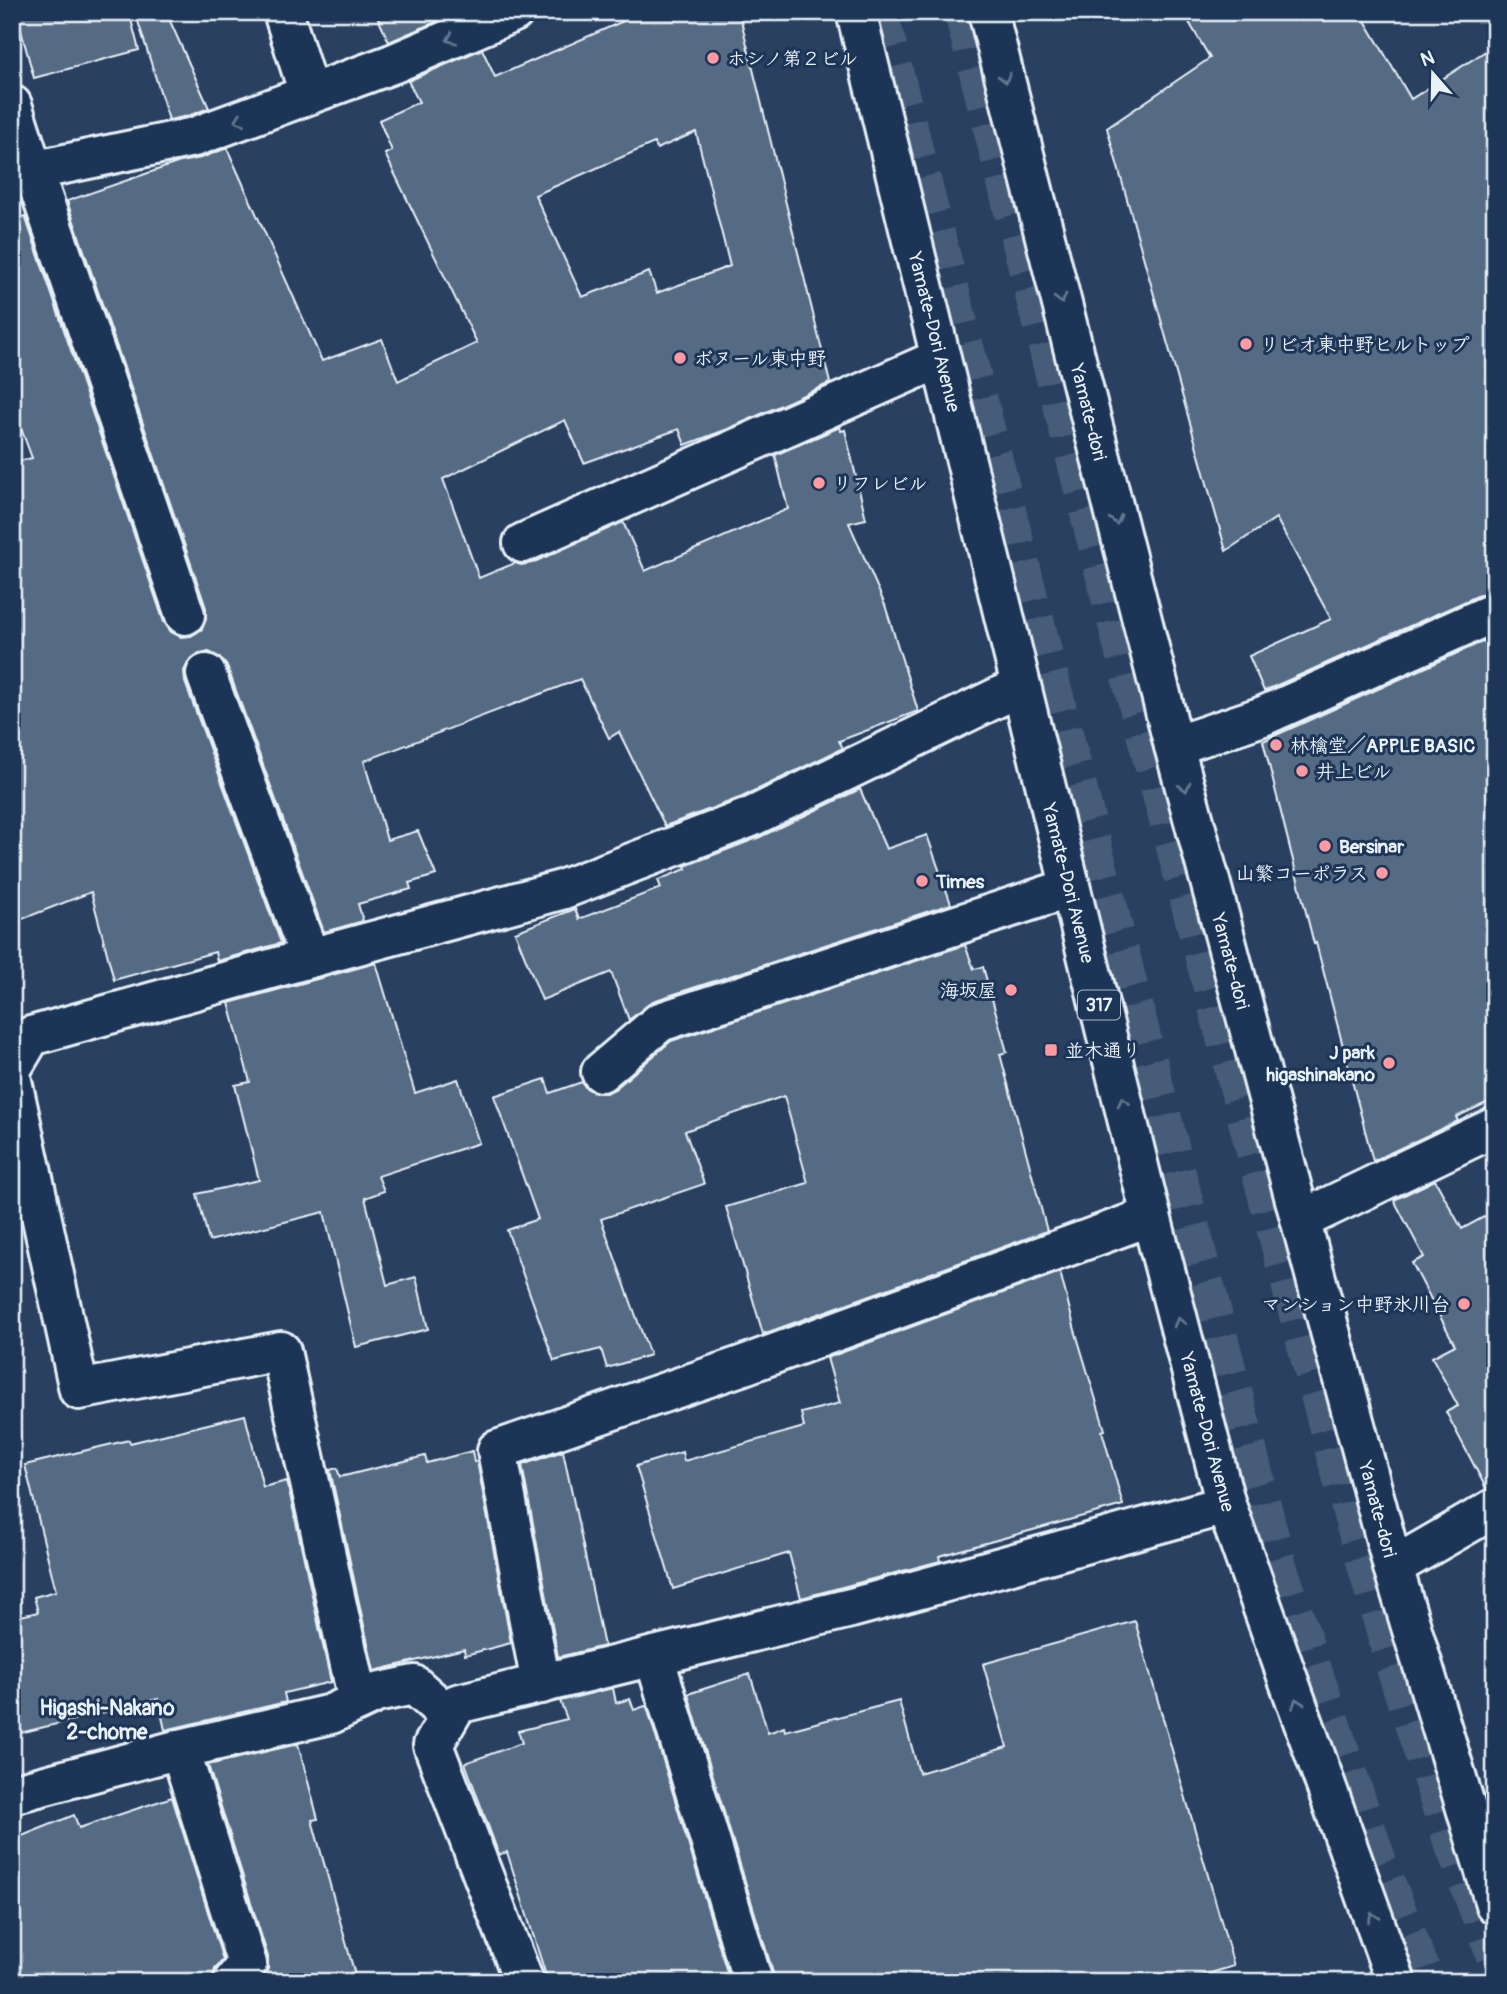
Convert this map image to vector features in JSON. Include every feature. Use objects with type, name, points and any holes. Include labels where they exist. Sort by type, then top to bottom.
[{"type":"main road","points":[[284,12],[309,94]]},
{"type":"main road","points":[[22,173],[194,137],[392,64],[514,12]]},
{"type":"main road","name":"Yamate-Dori Avenue","points":[[856,12],[1151,1216],[1226,1505],[1396,1982]]},
{"type":"main road","name":"Yamate-dori","points":[[988,12],[1174,746],[1393,1567],[1495,1904]]},
{"type":"main road","points":[[12,105],[22,173],[185,615]]},
{"type":"main road","points":[[523,543],[941,358]]},
{"type":"main road","points":[[1174,746],[1263,716],[1495,612]]},
{"type":"main road","points":[[206,674],[310,958]]},
{"type":"main road","points":[[12,1068],[31,1036],[561,890],[599,876],[751,817],[1021,686]]},
{"type":"main road","points":[[601,1072],[660,1022],[1070,888]]},
{"type":"main road","points":[[12,1081],[79,1390],[281,1351],[358,1701]]},
{"type":"main road","points":[[1301,1220],[1495,1127]]},
{"type":"main road","points":[[541,1684],[497,1450],[741,1366],[1151,1216]]},
{"type":"main road","points":[[524,1982],[433,1745],[457,1704],[851,1608],[1226,1505]]},
{"type":"main road","points":[[1393,1567],[1495,1508]]},
{"type":"main road","points":[[654,1656],[753,1982]]},
{"type":"main road","points":[[12,1794],[180,1749],[331,1714],[376,1693],[414,1685],[449,1716]]},
{"type":"main road","points":[[180,1749],[247,1964],[233,1982]]},
{"type":"building","points":[[16,12],[129,12],[139,50],[34,78]]},
{"type":"building","points":[[153,12],[166,12],[209,108],[169,120],[137,18]]},
{"type":"building","points":[[375,12],[458,12],[389,42]]},
{"type":"building","points":[[644,12],[739,12],[830,383],[728,429],[685,445],[679,429],[584,463],[565,420],[443,479],[479,578],[515,563],[532,563],[623,522],[645,571],[788,509],[775,455],[840,427],[841,431],[845,430],[866,519],[849,523],[885,605],[918,711],[839,741],[843,748],[742,797],[665,826],[619,732],[609,738],[580,679],[364,761],[387,840],[418,831],[436,875],[409,883],[411,889],[358,904],[363,921],[324,932],[227,666],[219,657],[209,652],[199,653],[189,661],[184,671],[185,682],[281,943],[217,961],[215,952],[114,980],[91,892],[12,923],[12,463],[32,458],[12,404],[12,220],[25,216],[164,622],[171,632],[181,637],[191,636],[202,629],[206,608],[67,201],[227,148],[322,361],[382,339],[398,381],[477,343],[385,154],[392,151],[379,120],[419,102],[408,81],[482,49],[495,77]],"holes":[[[696,132],[730,266],[657,293],[649,272],[582,297],[535,195],[654,143],[657,149]]]},
{"type":"building","points":[[1183,12],[1360,12],[1411,99],[1495,45],[1495,591],[1486,592],[1264,691],[1249,656],[1331,619],[1276,518],[1226,551],[1107,128],[1210,58]]},
{"type":"building","points":[[1495,636],[1495,1099],[1456,1117],[1458,1121],[1373,1161],[1263,741]]},
{"type":"building","points":[[860,789],[886,849],[927,835],[951,904],[653,1001],[629,1020],[611,972],[542,1000],[515,932],[575,909],[579,919],[661,888],[658,880],[686,869],[685,866],[760,837]]},
{"type":"building","points":[[965,945],[974,969],[983,967],[1007,1052],[1000,1054],[1047,1231],[763,1334],[726,1207],[808,1183],[784,1096],[685,1131],[704,1184],[601,1219],[650,1355],[607,1368],[601,1349],[554,1361],[507,1230],[538,1219],[494,1096],[545,1079],[550,1093],[582,1082],[593,1092],[606,1093],[615,1089],[671,1041]]},
{"type":"building","points":[[376,963],[415,1093],[458,1079],[479,1143],[378,1176],[384,1191],[365,1198],[387,1285],[416,1277],[428,1329],[356,1347],[324,1212],[209,1241],[197,1194],[259,1180],[235,1085],[250,1082],[229,1003]]},
{"type":"building","name":"マンション中野氷川台","points":[[1435,1180],[1462,1229],[1495,1211],[1495,1486],[1486,1488],[1446,1412],[1458,1406],[1432,1357],[1455,1345],[1412,1263],[1424,1257],[1394,1200]]},
{"type":"building","points":[[1060,1272],[1105,1430],[1102,1431],[1123,1505],[939,1556],[940,1561],[801,1598],[789,1553],[673,1589],[636,1466],[682,1452],[684,1461],[804,1427],[801,1413],[840,1403],[827,1358]]},
{"type":"building","points":[[245,1415],[263,1487],[287,1481],[331,1682],[284,1693],[286,1702],[165,1730],[158,1699],[12,1735],[12,1618],[38,1612],[34,1597],[56,1591],[25,1465]]},
{"type":"building","points":[[472,1451],[474,1462],[477,1461],[511,1643],[465,1655],[464,1649],[374,1671],[330,1470],[337,1468],[340,1477],[425,1456],[427,1463]]},
{"type":"building","points":[[563,1451],[604,1646],[558,1657],[522,1465]]},
{"type":"building","points":[[1135,1621],[1234,1966],[1181,1982],[774,1982],[688,1694],[750,1674],[768,1733],[899,1701],[919,1773],[1007,1747],[983,1664]]},
{"type":"building","points":[[613,1688],[616,1703],[630,1699],[634,1710],[647,1707],[730,1982],[548,1982],[507,1852],[499,1855],[465,1763],[522,1743],[518,1731],[567,1719],[560,1701]]},
{"type":"building","points":[[298,1744],[318,1819],[312,1820],[357,1982],[261,1982],[268,1969],[268,1957],[208,1765]]},
{"type":"building","points":[[172,1797],[223,1960],[215,1969],[212,1982],[12,1982],[12,1840],[74,1815],[79,1828]]},
{"type":"tunnel","points":[[879,12],[1277,1563],[1378,1862],[1426,1982]]},
{"type":"tunnel","points":[[963,12],[1126,661],[1334,1451],[1397,1674],[1450,1835],[1495,1955]]},
{"type":"place","name":"ホシノ第２ビル","points":[[713,58]]},
{"type":"place","name":"リビオ東中野ヒルトップ","points":[[1246,344]]},
{"type":"place","name":"ボヌール東中野","points":[[680,358]]},
{"type":"place","name":"リフレビル","points":[[819,483]]},
{"type":"place","name":"林檎堂／APPLE BASIC","points":[[1276,745]]},
{"type":"place","name":"井上ビル","points":[[1302,771]]},
{"type":"place","name":"Bersinar","points":[[1325,846]]},
{"type":"place","name":"山繁コーポラス","points":[[1382,873]]},
{"type":"place","name":"Times","points":[[922,881]]},
{"type":"place","name":"海坂屋","points":[[1011,990]]},
{"type":"place","name":"並木通り","points":[[1051,1050]]},
{"type":"place","name":"J park higashinakano","points":[[1389,1063]]},
{"type":"place","name":"マンション中野氷川台","points":[[1464,1304]]},
{"type":"district","name":"Higashi-Nakano 2-chome","points":[[107,1720]]}]
